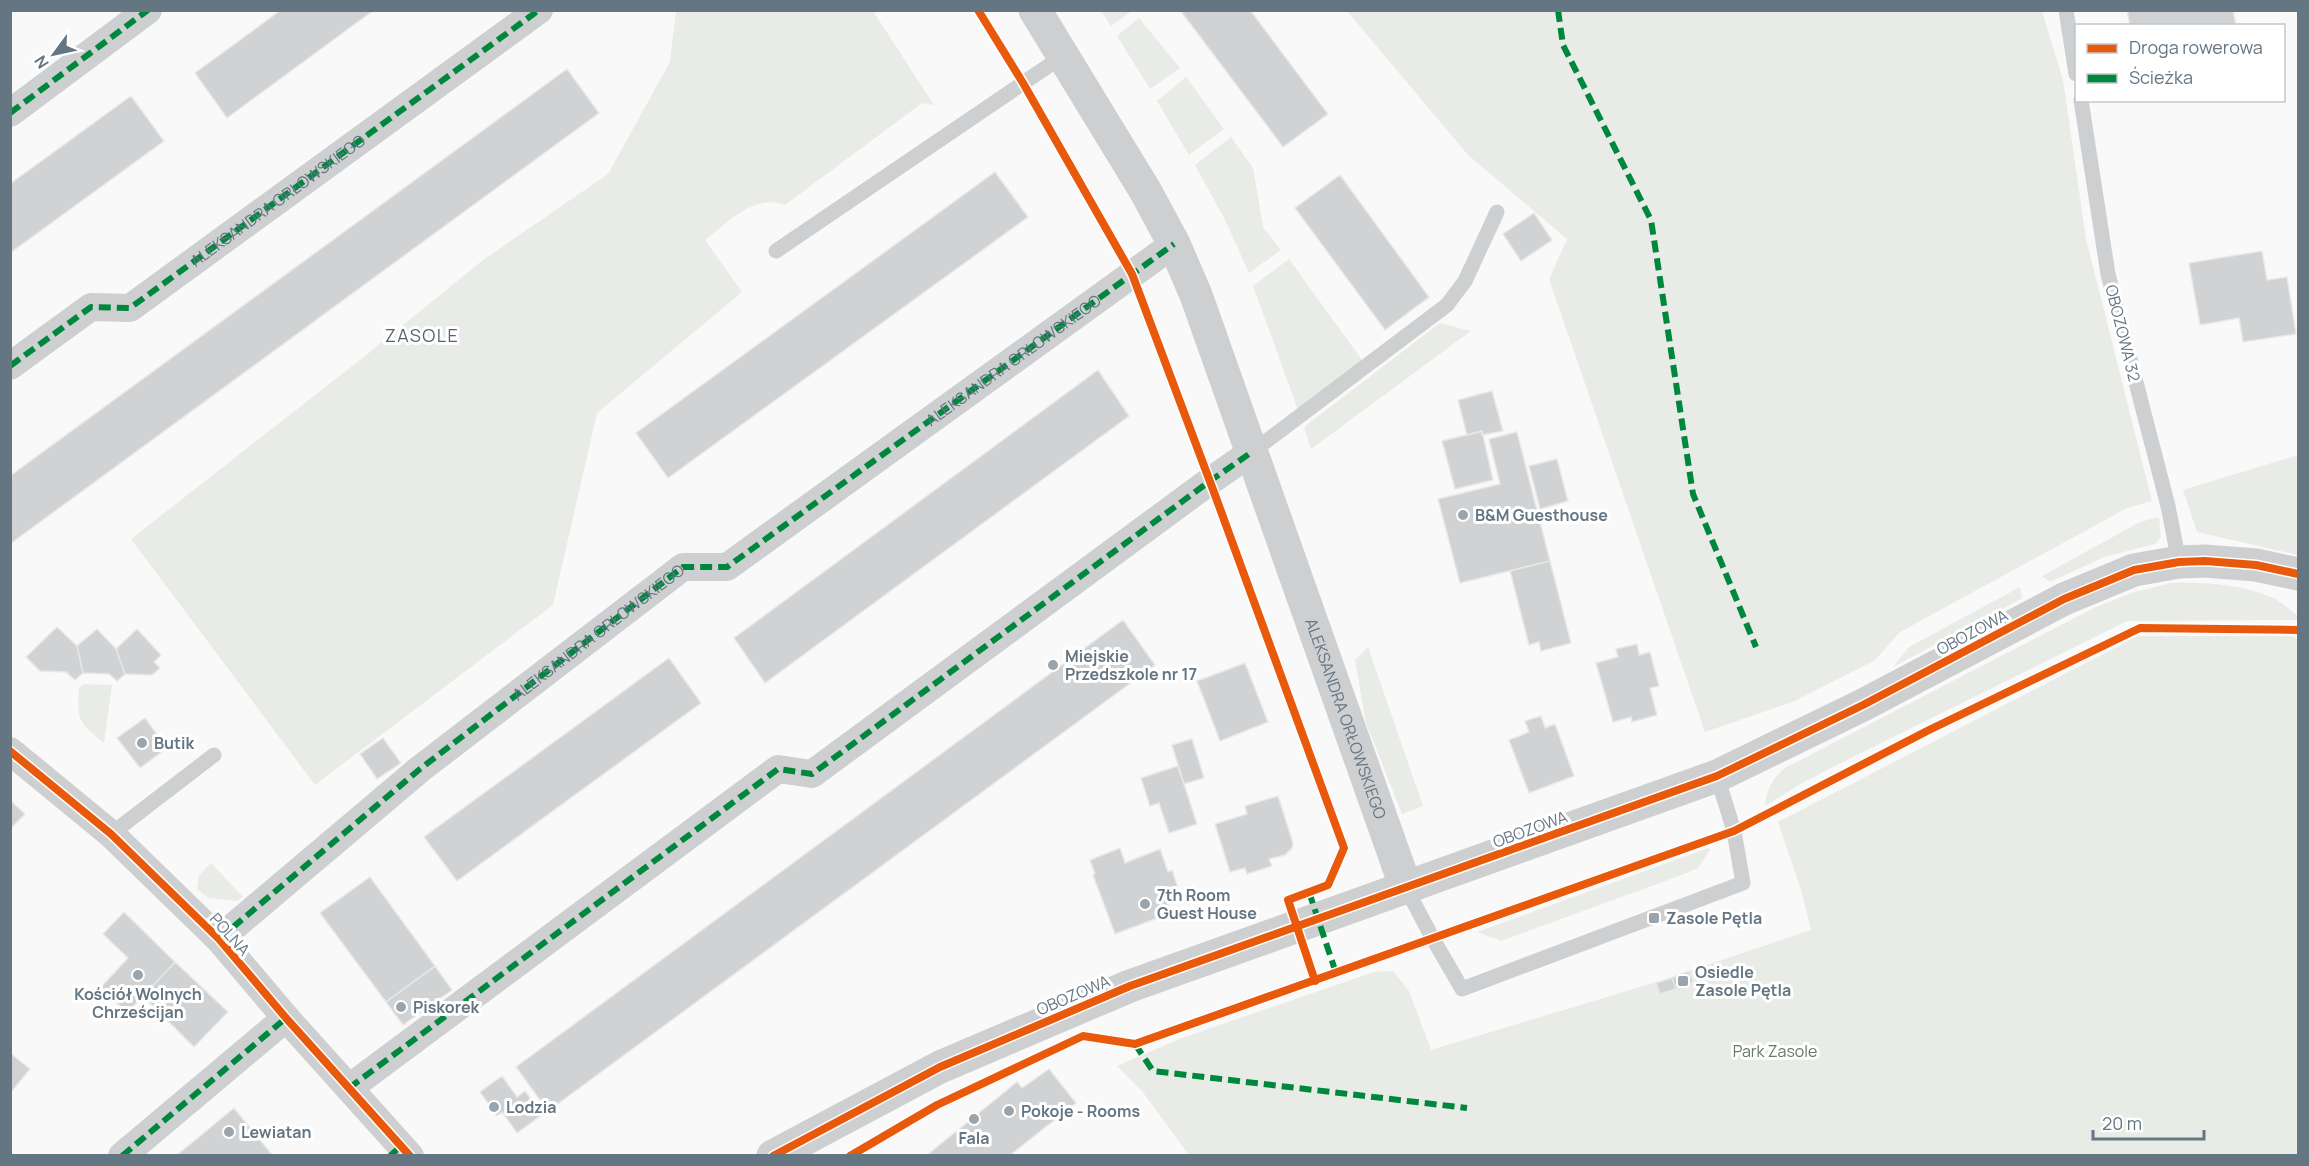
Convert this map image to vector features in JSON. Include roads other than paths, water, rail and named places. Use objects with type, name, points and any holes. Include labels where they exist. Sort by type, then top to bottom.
[{"type":"street","points":[[10,113],[148,10]]},
{"type":"street","name":"ALEKSANDRA ORŁOWSKIEGO","points":[[10,366],[91,307],[130,308],[539,10]]},
{"type":"street","name":"ALEKSANDRA ORŁOWSKIEGO","points":[[1035,10],[1146,192],[1174,244],[1196,295],[1406,888]]},
{"type":"street","name":"ALEKSANDRA ORŁOWSKIEGO","points":[[219,939],[420,769],[683,567],[727,567],[1174,244]]},
{"type":"street","points":[[349,1088],[778,769],[812,774],[1252,452]]},
{"type":"street","name":"OBOZOWA","points":[[773,1155],[940,1067],[1130,986],[1716,776],[1863,705],[2064,599],[2134,570],[2179,562],[2205,561],[2256,565],[2298,574]]},
{"type":"street","name":"POLNA","points":[[10,751],[111,834],[219,939],[349,1088],[401,1152]]},
{"type":"street","points":[[122,1155],[286,1018]]},
{"type":"lane","points":[[2066,10],[2075,68]]},
{"type":"lane","points":[[776,251],[1063,56]]},
{"type":"lane","name":"OBOZOWA 32","points":[[2081,102],[2109,274],[2165,495],[2179,562]]},
{"type":"lane","points":[[1252,452],[1447,305],[1465,281],[1497,212]]},
{"type":"lane","points":[[111,834],[214,755]]},
{"type":"lane","points":[[1406,888],[1432,939],[1462,989],[1743,884],[1734,831],[1716,776]]},
{"type":"place","name":"B&M Guesthouse","points":[[1463,515]]},
{"type":"place","name":"Miejskie Przedszkole nr 17","points":[[1053,665]]},
{"type":"place","name":"Butik","points":[[142,743]]},
{"type":"place","name":"7th Room Guest House","points":[[1145,904]]},
{"type":"place","name":"Zasole Pętla","points":[[1654,918]]},
{"type":"place","name":"Kościół Wolnych Chrześcijan","points":[[138,975]]},
{"type":"place","name":"Osiedle Zasole Pętla","points":[[1683,981]]},
{"type":"place","name":"Piskorek","points":[[401,1007]]},
{"type":"place","name":"Lodzia","points":[[494,1107]]},
{"type":"place","name":"Pokoje - Rooms","points":[[1009,1111]]},
{"type":"place","name":"Fala","points":[[974,1119]]},
{"type":"place","name":"Lewiatan","points":[[229,1132]]},
{"type":"district","name":"ZASOLE","points":[[422,336]]},
{"type":"park label","name":"Park Zasole","points":[[1775,1051]]}]
